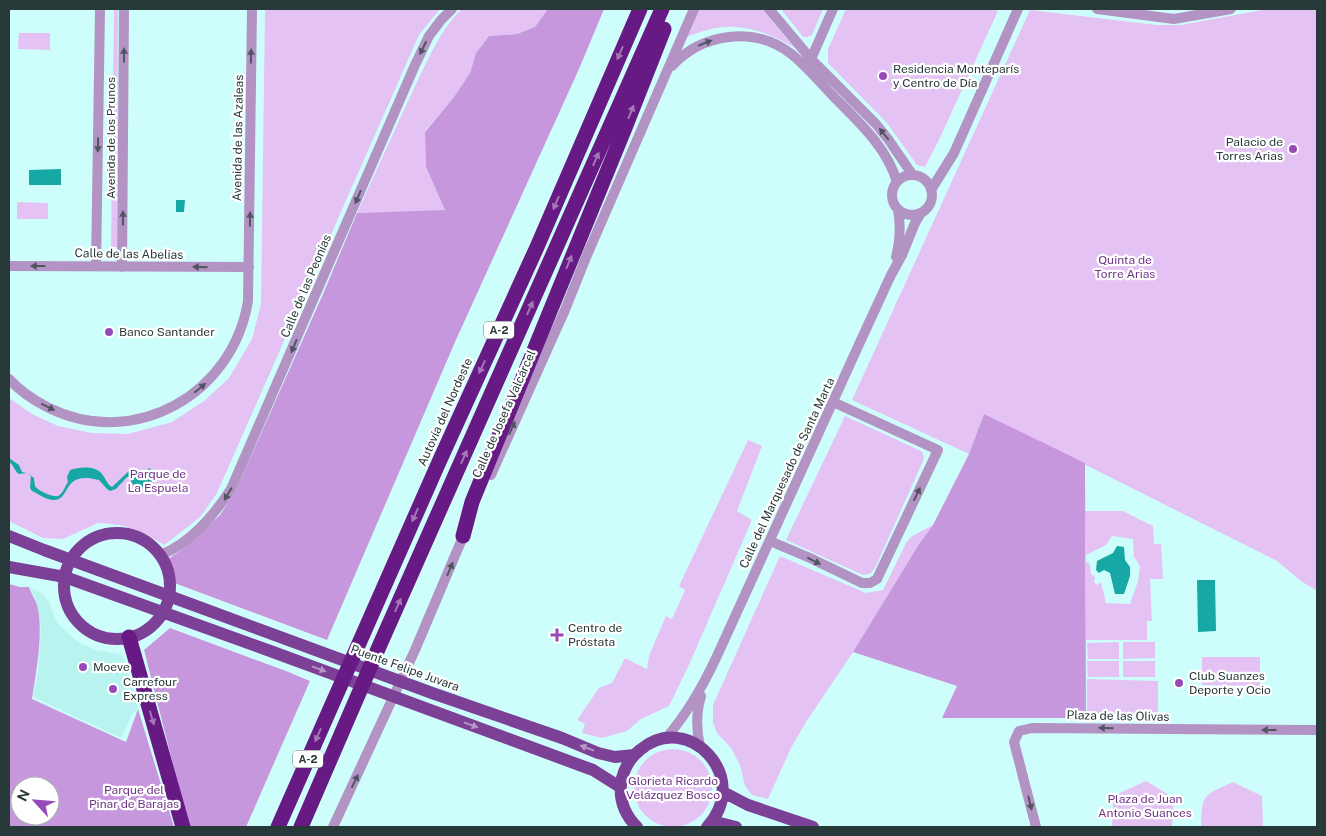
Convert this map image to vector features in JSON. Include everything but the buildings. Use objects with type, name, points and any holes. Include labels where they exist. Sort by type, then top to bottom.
[{"type":"highway","name":"Autovía del Nordeste","points":[[278,827],[439,462],[537,247],[640,9]]},
{"type":"highway","name":"A-2","points":[[300,827],[662,9]]},
{"type":"highway","points":[[463,536],[472,502],[625,128],[671,9]]},
{"type":"highway","points":[[129,637],[184,827]]},
{"type":"main road","points":[[114,533],[132,535],[148,542],[160,555],[167,568],[170,581],[169,596],[162,613],[154,624],[142,632],[117,639],[104,637],[92,632],[80,624],[72,614],[66,601],[65,577],[71,560],[82,546],[97,536],[114,533]]},
{"type":"main road","name":"Puente Felipe Juvara","points":[[9,536],[432,693],[562,738],[598,753],[615,757],[634,755]]},
{"type":"main road","points":[[9,567],[65,577],[593,770],[620,787]]},
{"type":"main road","points":[[637,827],[631,822],[621,799],[620,787],[622,776],[634,755],[645,746],[666,738],[678,738],[700,746],[718,766],[722,776],[722,802],[718,812],[709,824]]},
{"type":"main road","points":[[723,792],[748,805],[813,827]]},
{"type":"main road","points":[[709,824],[736,827]]},
{"type":"street","name":"Avenida de los Prunos","points":[[96,266],[100,9]]},
{"type":"street","name":"Avenida de los Prunos","points":[[122,267],[124,9]]},
{"type":"street","name":"Avenida de las Azaleas","points":[[9,379],[41,404],[67,416],[84,420],[110,422],[132,420],[154,414],[178,404],[191,396],[208,381],[228,357],[246,317],[248,301],[252,9]]},
{"type":"street","name":"Calle de las Peonías","points":[[160,555],[168,552],[195,532],[214,514],[231,489],[415,65],[429,36],[452,9]]},
{"type":"street","name":"Calle de Josefa Valcárcel","points":[[332,827],[412,658],[463,536],[565,310],[694,9]]},
{"type":"street","points":[[769,9],[811,59],[876,124],[917,176],[929,184],[932,196],[931,204],[926,210],[915,216],[904,214],[898,210],[894,205],[892,196],[892,189],[896,182],[904,176],[917,176],[931,175],[948,164]]},
{"type":"street","points":[[811,59],[833,9]]},
{"type":"street","points":[[931,190],[954,153],[1018,9]]},
{"type":"street","points":[[1098,9],[1174,19],[1188,13],[1231,9]]},
{"type":"street","points":[[666,72],[680,57],[693,48],[720,38],[751,37],[778,46],[790,53],[806,68],[860,123],[878,145],[893,170],[896,182]]},
{"type":"street","name":"Calle del Marquesado de Santa Marta","points":[[891,275],[899,244],[900,223],[898,210]]},
{"type":"street","name":"Calle del Marquesado de Santa Marta","points":[[666,738],[683,718],[705,681],[891,275],[902,255],[915,223],[921,214]]},
{"type":"street","name":"Calle de las Abelias","points":[[9,266],[249,268]]},
{"type":"street","points":[[770,541],[862,583],[870,583],[878,579],[938,450],[833,402]]},
{"type":"street","name":"Calle del Marquesado de Santa Marta","points":[[700,746],[696,719],[705,681]]},
{"type":"street","name":"Plaza de las Olivas","points":[[1036,827],[1014,742],[1019,731],[1032,728],[1317,730]]},
{"type":"shaded area","name":"Moeve","points":[[30,587],[43,594],[49,602],[60,626],[78,642],[96,650],[119,654],[124,657],[138,708],[133,713],[121,738],[33,697],[38,672],[41,628],[35,597]]},
{"type":"green space","points":[[114,9],[118,9],[117,247],[111,247]]},
{"type":"green space","name":"Parque de La Espuela","points":[[265,9],[440,9],[419,35],[217,493],[201,516],[164,545],[146,534],[125,526],[98,523],[63,539],[43,538],[9,521],[9,398],[32,414],[58,426],[92,433],[128,434],[172,422],[204,401],[229,378],[252,339],[261,304]]},
{"type":"green space","points":[[462,9],[548,9],[535,27],[517,34],[489,36],[476,53],[470,73],[454,97],[425,131],[426,167],[446,211],[357,213],[431,54],[448,25]]},
{"type":"green space","points":[[548,9],[604,9],[579,69],[455,342],[327,640],[169,581],[168,559],[184,548],[220,515],[235,492],[357,213],[445,210],[426,167],[425,132],[454,97],[470,73],[476,53],[489,36],[517,34],[535,27]]},
{"type":"green space","points":[[698,9],[764,9],[794,47],[763,33],[742,27],[719,28],[684,38]]},
{"type":"green space","points":[[781,9],[823,9],[812,35],[803,37]]},
{"type":"green space","points":[[846,9],[991,9],[998,11],[925,167],[917,165],[887,123],[828,63],[828,49]]},
{"type":"green space","name":"Quinta de Torre Arias","points":[[1267,9],[1317,9],[1317,591],[1301,581],[1277,561],[984,414],[969,454],[852,400],[1030,10],[1157,25],[1181,25]]},
{"type":"green space","points":[[19,33],[50,33],[50,50],[18,49]]},
{"type":"green space","points":[[17,202],[48,203],[48,219],[17,219]]},
{"type":"green space","points":[[984,414],[1085,463],[1086,718],[942,718],[957,686],[853,652],[919,544],[933,525],[969,454]]},
{"type":"green space","points":[[845,416],[921,451],[924,459],[875,568],[870,574],[863,575],[786,540]]},
{"type":"green space","points":[[748,440],[762,446],[737,511],[752,520],[669,706],[641,719],[627,731],[602,738],[582,733],[585,724],[577,720],[599,688],[612,683],[625,658],[647,669],[649,656],[666,616],[672,619],[685,590],[679,586]]},
{"type":"green space","points":[[1085,511],[1123,511],[1153,526],[1154,544],[1161,544],[1163,579],[1150,579],[1152,621],[1147,621],[1147,640],[1086,640],[1086,561],[1090,565],[1091,574],[1095,577],[1094,582],[1097,585],[1101,582],[1106,603],[1130,604],[1138,581],[1140,566],[1134,557],[1133,539],[1112,536],[1106,545],[1086,555]]},
{"type":"green space","points":[[933,525],[919,544],[853,652],[806,722],[791,748],[768,799],[752,795],[745,786],[740,765],[731,748],[717,733],[713,723],[713,705],[780,556],[866,593],[883,590],[906,543],[912,536]]},
{"type":"green space","name":"Parque del Pinar de Barajas","points":[[9,584],[29,587],[39,615],[40,639],[32,699],[126,742],[138,709],[174,827],[9,827]]},
{"type":"green space","points":[[170,628],[310,681],[246,827],[189,827],[144,650]]},
{"type":"green space","points":[[1119,642],[1119,659],[1088,659],[1087,643]]},
{"type":"green space","points":[[1123,642],[1155,642],[1155,658],[1123,659]]},
{"type":"green space","points":[[1202,657],[1260,657],[1260,686],[1202,685]]},
{"type":"green space","points":[[1087,661],[1119,661],[1119,677],[1088,677]]},
{"type":"green space","points":[[1123,661],[1155,661],[1155,677],[1123,677]]},
{"type":"green space","points":[[1087,679],[1158,681],[1158,715],[1087,714]]},
{"type":"green space","name":"Glorieta Ricardo Velázquez Bosco","points":[[673,749],[688,752],[700,761],[709,773],[712,788],[709,803],[700,815],[688,824],[673,827],[658,824],[646,815],[637,803],[634,788],[637,773],[646,761],[658,752]]},
{"type":"green space","name":"Plaza de Juan Antonio Suances","points":[[1146,781],[1174,798],[1172,827],[1112,827],[1113,803],[1120,793]]},
{"type":"green space","points":[[1233,782],[1262,796],[1263,827],[1201,827],[1202,808],[1206,797],[1215,790]]},
{"type":"water","points":[[61,169],[61,185],[29,185],[29,170]]},
{"type":"water","points":[[176,200],[185,200],[184,212],[176,212]]},
{"type":"water","points":[[9,458],[19,465],[22,472],[26,473],[17,473],[9,462]]},
{"type":"water","points":[[78,468],[91,468],[99,471],[112,487],[130,470],[140,474],[149,468],[153,471],[155,480],[147,488],[142,488],[131,483],[131,478],[127,477],[116,489],[110,491],[99,480],[78,479],[69,486],[60,498],[51,500],[32,491],[30,488],[31,476],[34,478],[37,488],[53,496],[61,494],[68,482],[67,477],[70,470]]},
{"type":"water","points":[[1117,546],[1124,547],[1125,560],[1130,567],[1130,576],[1124,594],[1115,594],[1110,573],[1104,570],[1099,573],[1096,570],[1097,561],[1113,553]]},
{"type":"water","points":[[1197,580],[1215,580],[1216,631],[1198,632]]},
{"type":"place","name":"Residencia Monteparís y Centro de Día","points":[[883,76]]},
{"type":"place","name":"Palacio de Torres Arias","points":[[1293,149]]},
{"type":"place","name":"Banco Santander","points":[[109,332]]},
{"type":"place","name":"Centro de Próstata","points":[[557,635]]},
{"type":"place","name":"Moeve","points":[[83,667]]},
{"type":"place","name":"Club Suanzes Deporte y Ocio","points":[[1179,683]]},
{"type":"place","name":"Carrefour Express","points":[[113,689]]}]
